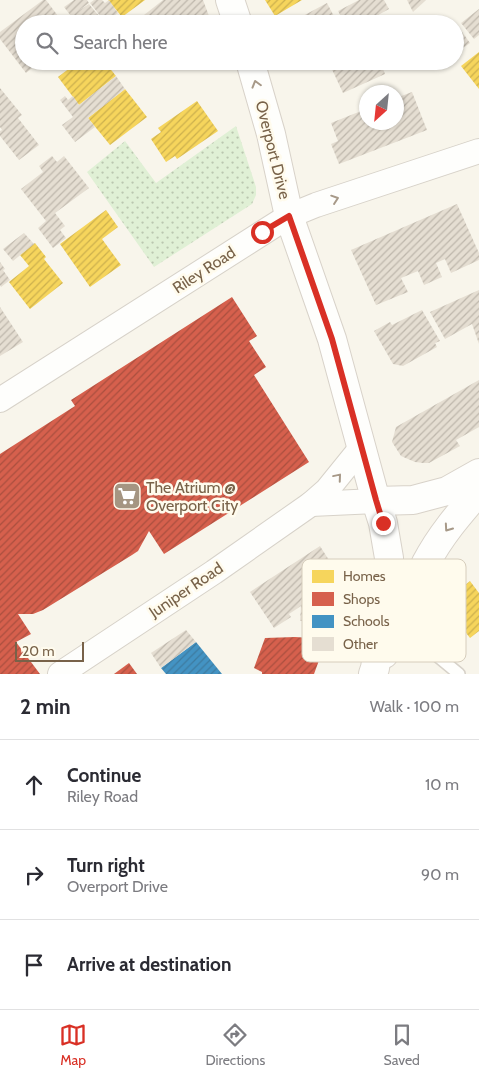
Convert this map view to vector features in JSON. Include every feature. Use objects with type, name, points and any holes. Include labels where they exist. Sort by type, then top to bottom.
[{"type":"main road","points":[[230,0],[235,15]]},
{"type":"main road","name":"Overport Drive","points":[[253,70],[271,134],[289,216],[332,339],[383,523],[389,559]]},
{"type":"main road","points":[[376,500],[412,500],[428,496],[447,491],[479,473]]},
{"type":"main road","points":[[429,559],[448,526],[479,491]]},
{"type":"street","name":"Riley Road","points":[[0,400],[289,216],[325,202],[479,151]]},
{"type":"street","name":"Juniper Road","points":[[60,674],[214,572],[311,504],[327,490],[362,448]]},
{"type":"street","points":[[311,504],[376,500]]},
{"type":"lane","points":[[445,662],[459,674]]},
{"type":"green space","points":[[236,126],[256,187],[256,195],[252,204],[154,267],[87,172],[125,141],[156,183]]},
{"type":"building: Homes","points":[[108,0],[145,0],[125,15],[120,15]]},
{"type":"building: Homes","points":[[265,0],[302,0],[277,15],[274,15]]},
{"type":"building: Homes","points":[[479,52],[479,89],[464,70],[464,64]]},
{"type":"building: Homes","points":[[67,70],[111,70],[116,76],[79,105],[58,77]]},
{"type":"building: Homes","points":[[125,89],[147,117],[110,145],[88,118]]},
{"type":"building: Homes","points":[[197,101],[218,131],[177,159],[175,156],[166,162],[151,139],[161,132],[158,128]]},
{"type":"building: Homes","points":[[106,210],[118,227],[102,239],[121,265],[90,287],[60,244]]},
{"type":"building: Homes","points":[[35,243],[46,257],[44,259],[63,283],[30,309],[9,282],[29,266],[20,255]]},
{"type":"building: Homes","points":[[470,581],[479,593],[479,631],[470,638],[466,633],[466,584]]},
{"type":"building: Shops","name":"The Atrium @ Overport City","points":[[232,297],[257,336],[249,341],[266,367],[254,375],[309,462],[164,554],[149,531],[138,551],[132,555],[43,610],[33,614],[18,614],[31,634],[16,642],[40,674],[0,674],[0,454],[75,406],[71,400]]},
{"type":"building: Shops","points":[[302,637],[302,662],[318,662],[314,674],[262,674],[262,672],[254,668],[265,638]]},
{"type":"building: Shops","points":[[129,663],[137,674],[114,674]]},
{"type":"building: Schools","points":[[196,642],[222,674],[166,674],[161,668]]},
{"type":"building: Other","points":[[43,0],[46,0],[57,15],[23,15]]},
{"type":"building: Other","points":[[74,0],[87,0],[89,3],[78,11],[89,4],[98,15],[70,15],[64,7]]},
{"type":"building: Other","points":[[94,0],[102,0],[105,3],[109,0],[118,13],[115,15],[99,15],[90,3]]},
{"type":"building: Other","points":[[163,0],[203,0],[209,15],[144,15]]},
{"type":"building: Other","points":[[359,0],[384,0],[389,9],[378,15],[340,15],[338,11]]},
{"type":"building: Other","points":[[407,0],[426,0],[413,12]]},
{"type":"building: Other","points":[[327,3],[333,15],[305,15]]},
{"type":"building: Other","points":[[479,9],[479,35],[474,39],[464,27],[464,21]]},
{"type":"building: Other","points":[[15,21],[15,59],[0,39],[0,32]]},
{"type":"building: Other","points":[[464,35],[470,43],[464,47]]},
{"type":"building: Other","points":[[332,70],[383,70],[385,74],[343,93]]},
{"type":"building: Other","points":[[116,76],[125,89],[88,118],[95,127],[75,142],[62,125],[73,117],[60,100],[65,96],[68,100],[73,96],[79,105]]},
{"type":"building: Other","points":[[0,88],[22,115],[18,118],[39,145],[19,160],[0,136],[0,131],[2,130],[0,127]]},
{"type":"building: Other","points":[[412,92],[427,130],[339,164],[331,144],[338,141],[331,123],[359,112],[359,130],[404,130],[404,95]]},
{"type":"building: Other","points":[[52,156],[57,162],[64,156],[89,188],[55,213],[65,226],[60,230],[66,238],[53,248],[38,228],[46,221],[21,189],[43,172],[39,166]]},
{"type":"building: Other","points":[[457,204],[479,253],[479,260],[451,273],[445,259],[436,263],[442,277],[424,285],[418,271],[401,278],[408,292],[376,305],[351,250]]},
{"type":"building: Other","points":[[24,233],[34,244],[13,261],[3,249]]},
{"type":"building: Other","points":[[0,262],[10,280],[1,287],[0,285]]},
{"type":"building: Other","points":[[479,290],[479,344],[472,324],[445,339],[430,312]]},
{"type":"building: Other","points":[[0,307],[23,342],[0,356]]},
{"type":"building: Other","points":[[422,310],[440,341],[435,343],[437,347],[403,366],[393,364],[374,331],[390,322],[392,325]]},
{"type":"building: Other","points":[[479,380],[479,427],[456,440],[460,446],[429,463],[415,462],[401,456],[392,442],[396,427]]},
{"type":"building: Other","points":[[320,546],[328,559],[302,559],[302,621],[300,621],[301,606],[289,614],[291,617],[274,628],[250,592]]},
{"type":"building: Other","points":[[186,630],[196,642],[161,668],[151,653]]},
{"type":"place","name":"The Atrium @ Overport City","points":[[127,496]]},
{"type":"route","points":[[262,232],[289,216],[332,339],[383,523]]}]
